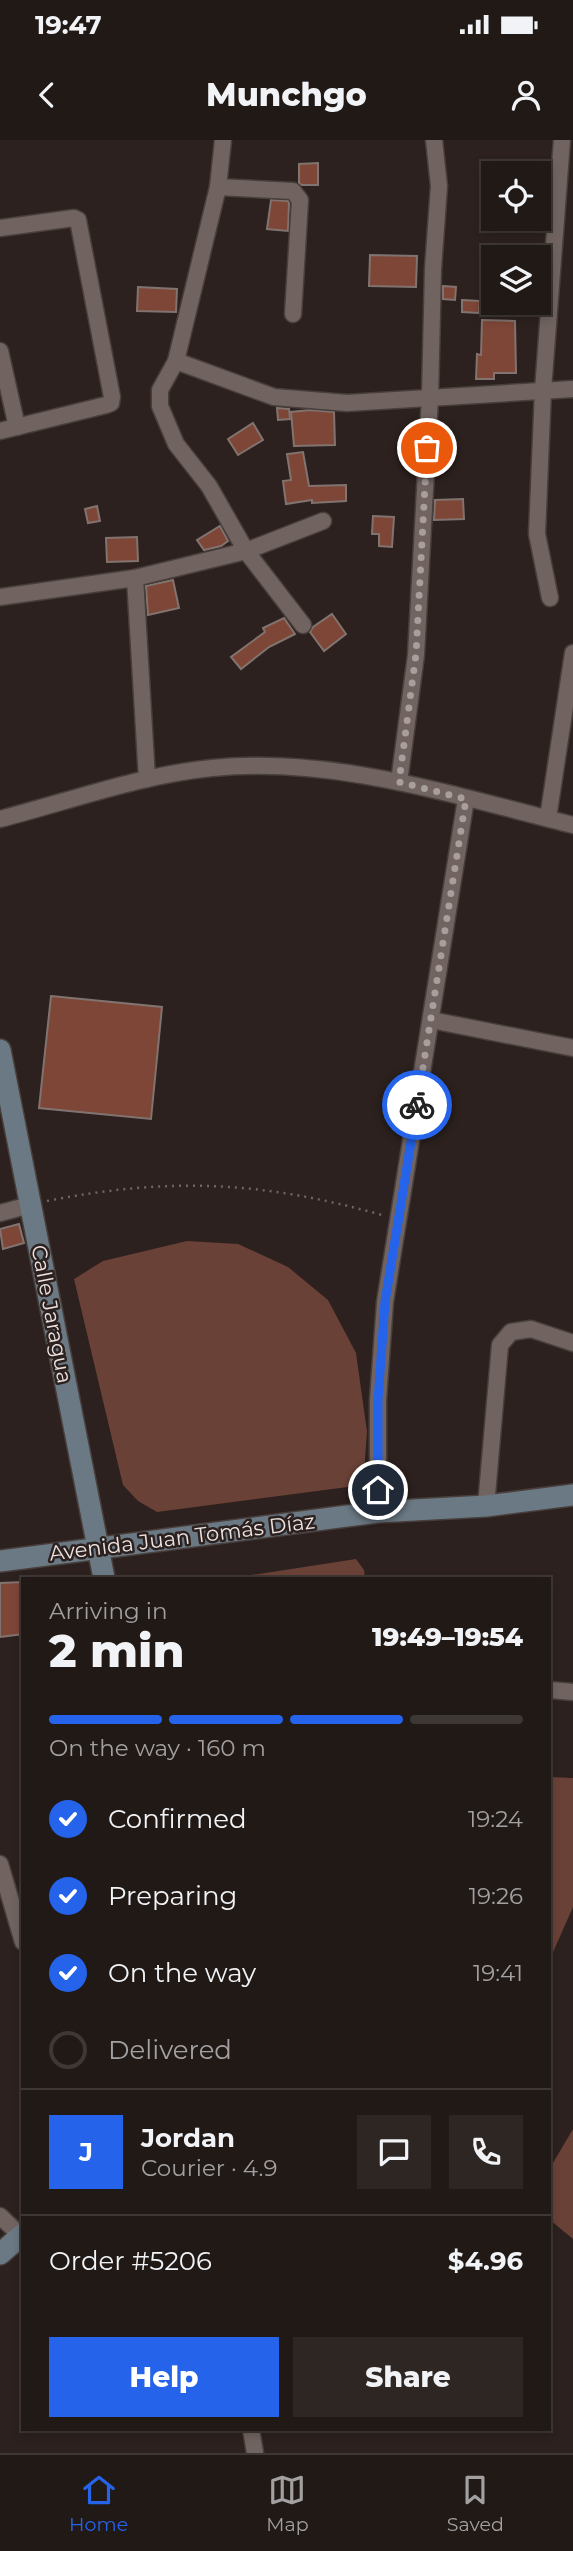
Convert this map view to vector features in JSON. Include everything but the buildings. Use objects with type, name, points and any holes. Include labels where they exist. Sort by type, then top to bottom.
[{"type":"street","points":[[223,140],[218,187],[176,361],[160,390],[160,406],[176,444],[209,486],[246,551],[303,625]]},
{"type":"street","points":[[399,782],[416,654],[439,186],[434,140]]},
{"type":"street","points":[[550,597],[537,534],[543,390],[562,140]]},
{"type":"street","points":[[218,187],[293,191],[298,194],[300,200],[293,314]]},
{"type":"street","points":[[0,229],[74,218],[78,220],[112,397],[111,403],[106,405],[0,431]]},
{"type":"street","points":[[0,352],[17,427]]},
{"type":"street","points":[[176,361],[274,397],[347,403],[573,389]]},
{"type":"street","points":[[0,597],[135,578],[246,551],[323,521]]},
{"type":"street","points":[[135,578],[147,779]]},
{"type":"street","points":[[548,818],[573,653]]},
{"type":"street","points":[[0,819],[147,779],[212,768],[265,767],[316,768],[399,782],[573,825]]},
{"type":"street","points":[[378,1512],[378,1400],[385,1302],[466,799]]},
{"type":"street","points":[[431,1020],[573,1048]]},
{"type":"street","name":"Calle Jaragua","points":[[0,1050],[104,1577]]},
{"type":"street","points":[[0,1213],[30,1205]]},
{"type":"street","points":[[486,1506],[500,1346],[510,1332],[531,1329],[573,1343]]},
{"type":"street","name":"Avenida Juan Tomás Díaz","points":[[0,1561],[378,1512],[486,1506],[573,1496]]},
{"type":"street","points":[[551,1690],[573,1692]]},
{"type":"street","points":[[0,1864],[3,1886],[21,1936]]},
{"type":"street","points":[[0,2216],[21,2234]]},
{"type":"street","points":[[0,2254],[21,2236]]},
{"type":"street","points":[[251,2431],[255,2453]]},
{"type":"path","points":[[30,1205],[103,1190],[178,1184],[240,1187],[326,1199],[398,1220]]},
{"type":"shaded area","points":[[187,1241],[238,1244],[288,1267],[328,1300],[356,1353],[367,1432],[363,1485],[157,1512],[138,1501],[123,1485],[74,1279],[103,1261]]},
{"type":"shaded area","points":[[356,1559],[364,1570],[365,1577],[239,1577]]},
{"type":"shaded area","points":[[551,1777],[573,1778],[573,1907],[551,1957]]},
{"type":"shaded area","points":[[573,2129],[573,2239],[551,2221],[551,2166]]},
{"type":"way so far","points":[[417,1105],[466,799],[399,782],[416,654],[427,448]]},
{"type":"route","points":[[378,1490],[378,1400],[385,1302],[417,1105]]}]
